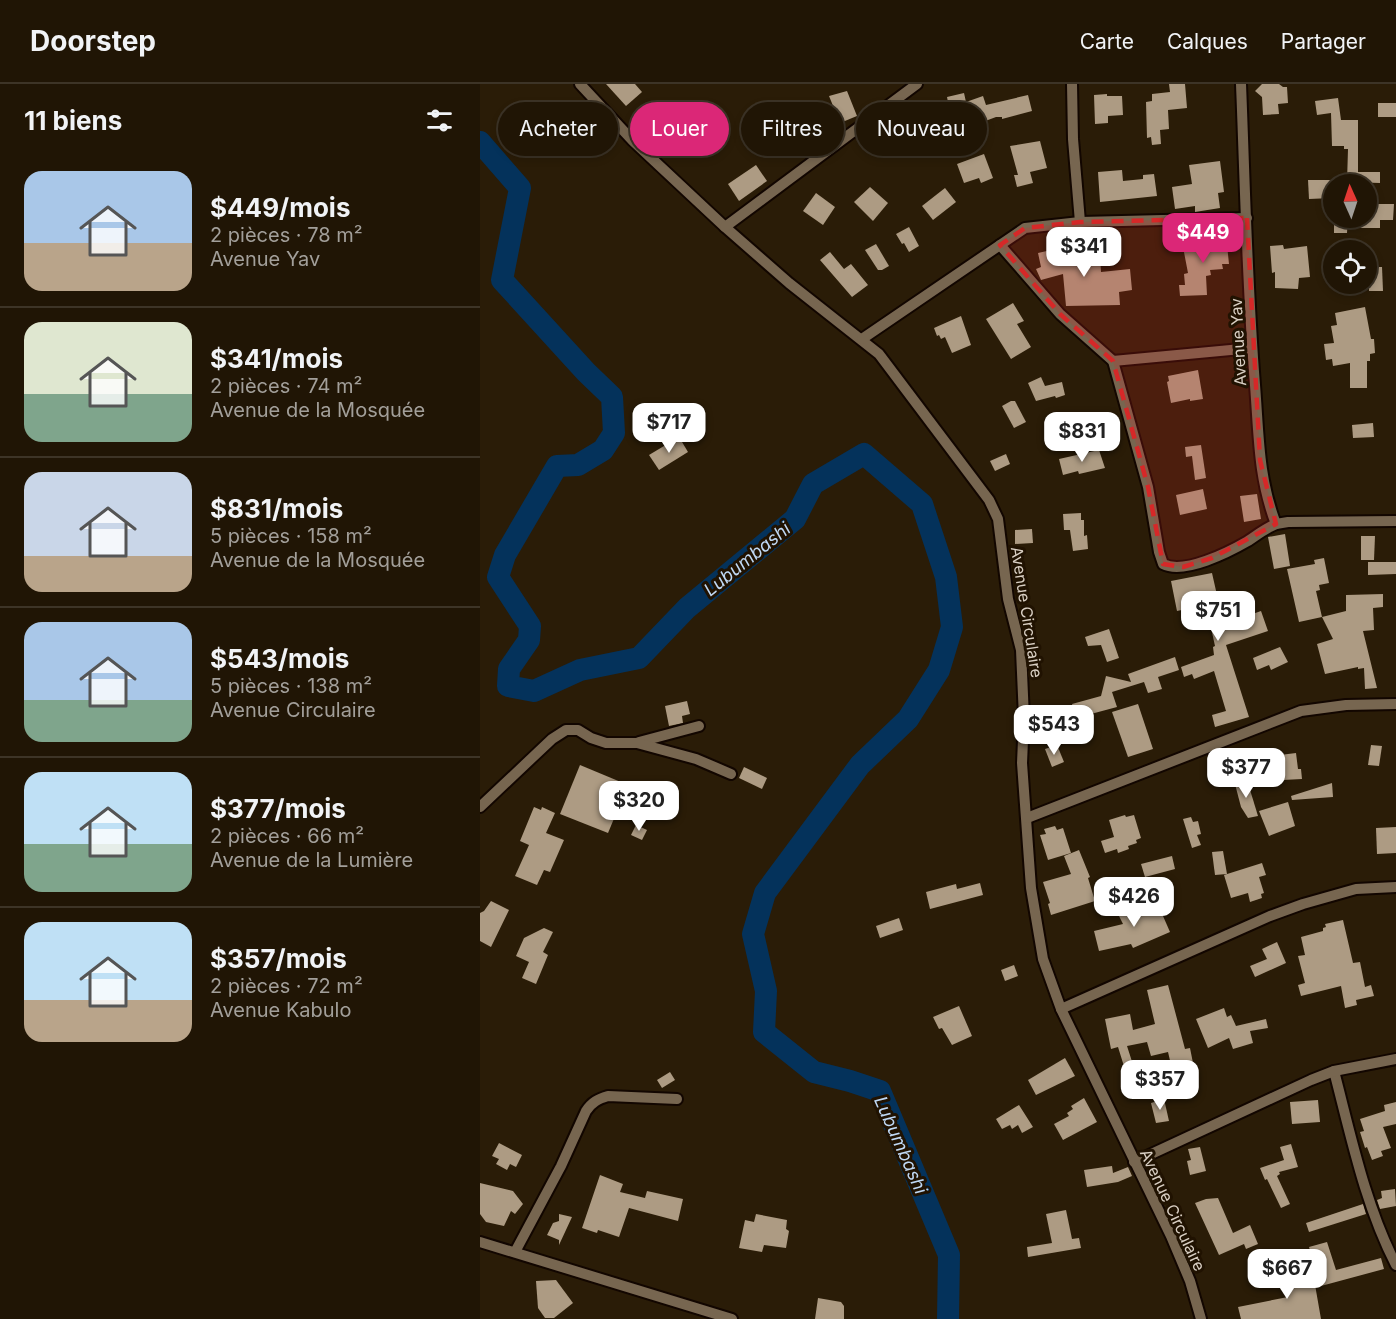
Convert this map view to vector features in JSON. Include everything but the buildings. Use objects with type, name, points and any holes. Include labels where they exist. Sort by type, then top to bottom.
[{"type":"street","name":"Avenue Circulaire","points":[[580,84],[633,141],[725,227],[789,284],[885,360],[990,500],[998,519],[1008,599],[1021,650],[1024,718],[1022,763],[1031,888],[1043,959],[1061,1009],[1183,1263],[1201,1319]]},
{"type":"street","points":[[725,227],[917,84]]},
{"type":"street","points":[[1072,84],[1073,139],[1080,222]]},
{"type":"street","name":"Avenue Yav","points":[[1240,84],[1252,348],[1264,490],[1276,524]]},
{"type":"street","points":[[861,339],[1029,227],[1080,222],[1247,218]]},
{"type":"street","points":[[1000,245],[1060,314],[1113,361],[1148,487],[1163,564],[1173,568],[1183,567],[1212,558],[1276,524],[1396,521]]},
{"type":"street","points":[[1113,361],[1252,348]]},
{"type":"street","points":[[1027,818],[1301,711],[1346,705],[1396,704]]},
{"type":"street","points":[[637,743],[699,726]]},
{"type":"street","points":[[480,807],[552,739],[566,730],[578,730],[606,743],[637,743],[696,759],[731,774]]},
{"type":"street","points":[[1061,1009],[1270,916],[1303,904],[1356,890],[1396,887]]},
{"type":"street","points":[[1134,1162],[1292,1088],[1334,1071],[1396,1059]]},
{"type":"street","points":[[1334,1071],[1354,1150],[1384,1242],[1396,1265]]},
{"type":"street","points":[[515,1252],[591,1104],[599,1098],[608,1096],[677,1099]]},
{"type":"street","points":[[480,1242],[732,1319]]},
{"type":"highlighted area","points":[[1247,218],[1260,460],[1276,524],[1212,558],[1183,567],[1163,564],[1148,487],[1113,361],[1060,314],[1000,245],[1025,228],[1080,222]]},
{"type":"waterway","name":"Lubumbashi","points":[[480,142],[520,188],[502,280],[586,372],[612,397],[614,433],[603,450],[578,465],[557,466],[505,555],[498,577],[530,626],[529,640],[509,669],[508,686],[534,691],[580,670],[639,658],[687,608],[795,519],[813,484],[864,454],[922,504],[946,577],[952,627],[939,670],[908,719],[860,765],[765,893],[753,934],[766,991],[764,1032],[814,1072],[880,1091],[949,1255],[948,1319]]}]
